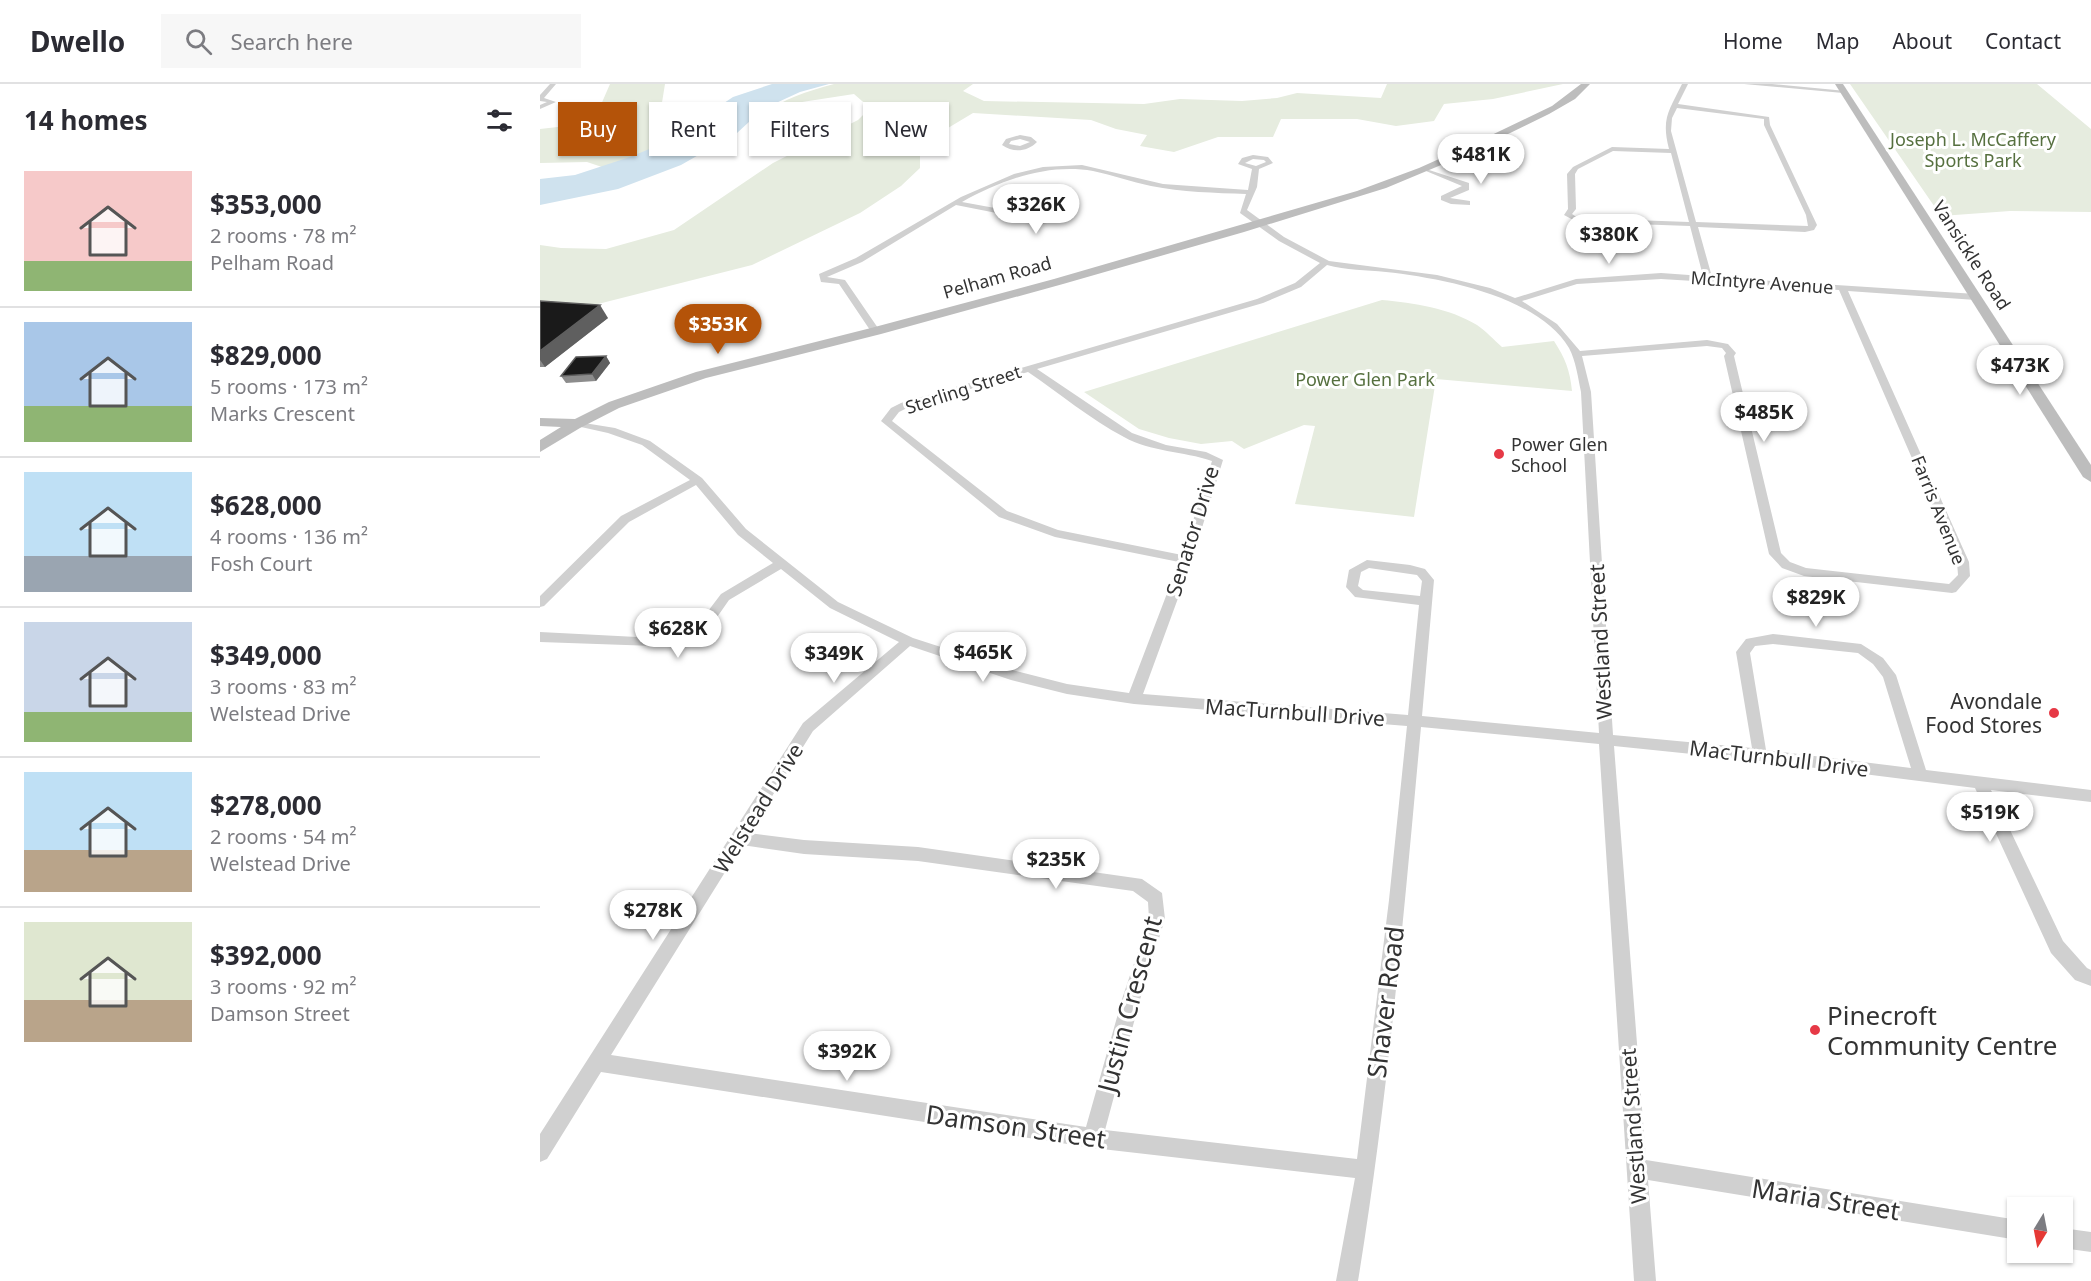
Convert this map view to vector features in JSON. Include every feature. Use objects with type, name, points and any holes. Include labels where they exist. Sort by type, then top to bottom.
[{"type":"main road","name":"Pelham Road","points":[[540,422],[576,423],[611,406],[685,381],[875,331],[1260,224],[1428,170],[1475,149],[1534,118],[1575,95],[1586,84]]},
{"type":"main road","name":"Vansickle Road","points":[[1841,87],[2091,477]]},
{"type":"main road","points":[[540,447],[576,423]]},
{"type":"street","points":[[540,107],[553,102],[540,99],[553,84]]},
{"type":"street","points":[[1685,84],[1667,124],[1672,151],[1708,279]]},
{"type":"street","points":[[1747,84],[1841,87]]},
{"type":"street","points":[[1672,151],[1611,149],[1575,168],[1571,174],[1572,209],[1568,215],[1581,220],[1805,230],[1813,225],[1766,122],[1767,118],[1676,106]]},
{"type":"street","points":[[1024,147],[1029,154]]},
{"type":"street","points":[[875,331],[842,282],[826,280],[822,277],[855,263],[999,180],[1036,165],[1090,168],[1170,187],[1251,192]]},
{"type":"street","points":[[1256,168],[1251,192],[1243,211],[1260,224]]},
{"type":"street","points":[[1428,170],[1463,183],[1469,189],[1467,208],[1445,199],[1446,195],[1466,187],[1463,183]]},
{"type":"street","points":[[957,203],[1029,218]]},
{"type":"street","name":"Westland Street","points":[[1260,224],[1326,262],[1449,280],[1479,287],[1515,301],[1554,327],[1576,354],[1586,392],[1606,739],[1645,1281]]},
{"type":"street","name":"Sterling Street","points":[[1186,560],[1055,533],[1003,514],[886,421],[896,410],[905,405],[1260,301],[1298,285],[1326,262]]},
{"type":"street","name":"McIntyre Avenue","points":[[1515,301],[1576,282],[1661,276],[1976,297]]},
{"type":"street","name":"Farris Avenue","points":[[1576,354],[1707,343],[1725,346],[1731,353],[1729,356],[1775,554],[1786,565],[1804,572],[1952,589],[1964,576],[1963,562],[1842,287]]},
{"type":"street","name":"Senator Drive","points":[[1028,368],[1128,435],[1164,448],[1202,454],[1218,460],[1186,560],[1134,699]]},
{"type":"street","name":"MacTurnbull Drive","points":[[576,423],[611,430],[646,444],[698,480],[741,532],[834,605],[908,641],[1011,675],[1068,688],[1134,699],[1606,739],[1760,755],[2091,796]]},
{"type":"street","points":[[540,603],[625,519],[698,480]]},
{"type":"street","points":[[540,637],[678,644],[701,630],[725,597],[780,564]]},
{"type":"street","name":"Shaver Road","points":[[1347,1281],[1366,1170],[1397,900],[1428,580],[1421,572],[1367,564],[1355,570],[1352,587],[1359,594],[1425,601]]},
{"type":"street","points":[[1760,755],[1743,652],[1751,642],[1773,639],[1862,649],[1878,661],[1889,675],[1921,776]]},
{"type":"street","name":"Welstead Drive","points":[[540,1152],[808,727],[908,641]]},
{"type":"street","points":[[1980,782],[2057,947],[2081,974],[2091,978]]},
{"type":"street","name":"Justin Crescent","points":[[738,838],[804,847],[918,854],[1136,884],[1156,898],[1157,918],[1093,1138]]},
{"type":"street","name":"Damson Street","points":[[596,1062],[1093,1138],[1366,1170]]},
{"type":"street","name":"Maria Street","points":[[1636,1168],[2007,1228]]},
{"type":"street","points":[[2073,1240],[2091,1242]]},
{"type":"green space","points":[[610,84],[665,84],[662,102],[649,102],[649,151],[608,169],[587,162],[540,163],[540,129],[558,127],[558,156],[637,156],[637,102],[602,102]]},
{"type":"green space","points":[[834,84],[973,84],[963,91],[984,101],[1144,104],[1180,99],[1242,101],[1277,98],[1297,93],[1381,98],[1387,84],[1563,84],[1493,99],[1444,104],[1434,121],[1396,126],[1357,119],[1281,119],[1273,137],[1218,137],[1174,152],[1140,146],[1147,135],[1116,129],[1091,120],[973,113],[949,127],[949,102],[863,102],[854,94],[802,102],[784,102]]},
{"type":"green space","name":"Joseph L. McCaffery Sports Park","points":[[1850,84],[2037,84],[2091,129],[2091,212],[2010,211],[1941,216]]},
{"type":"green space","points":[[863,115],[863,156],[920,156],[920,168],[901,186],[860,213],[752,265],[598,304],[540,304],[540,245],[606,249],[674,230],[787,156],[851,156],[851,124]]},
{"type":"green space","name":"Power Glen Park","points":[[1382,300],[1419,305],[1455,314],[1477,325],[1502,347],[1554,341],[1570,377],[1572,391],[1436,379],[1414,517],[1295,504],[1315,426],[1304,425],[1244,449],[1232,441],[1201,444],[1139,429],[1084,392]]},
{"type":"water","points":[[772,84],[829,84],[800,92],[778,102],[749,102],[749,122],[737,133],[737,102],[726,102],[733,97]]},
{"type":"water","points":[[649,149],[649,156],[697,156],[681,165],[618,189],[540,205],[540,179],[575,175]]},
{"type":"building","points":[[540,301],[600,305],[540,351]]},
{"type":"building","points":[[606,356],[592,374],[561,376],[576,357]]},
{"type":"place","name":"Power Glen School","points":[[1499,454]]},
{"type":"place","name":"Avondale Food Stores","points":[[2054,713]]},
{"type":"place","name":"Pinecroft Community Centre","points":[[1815,1030]]}]
